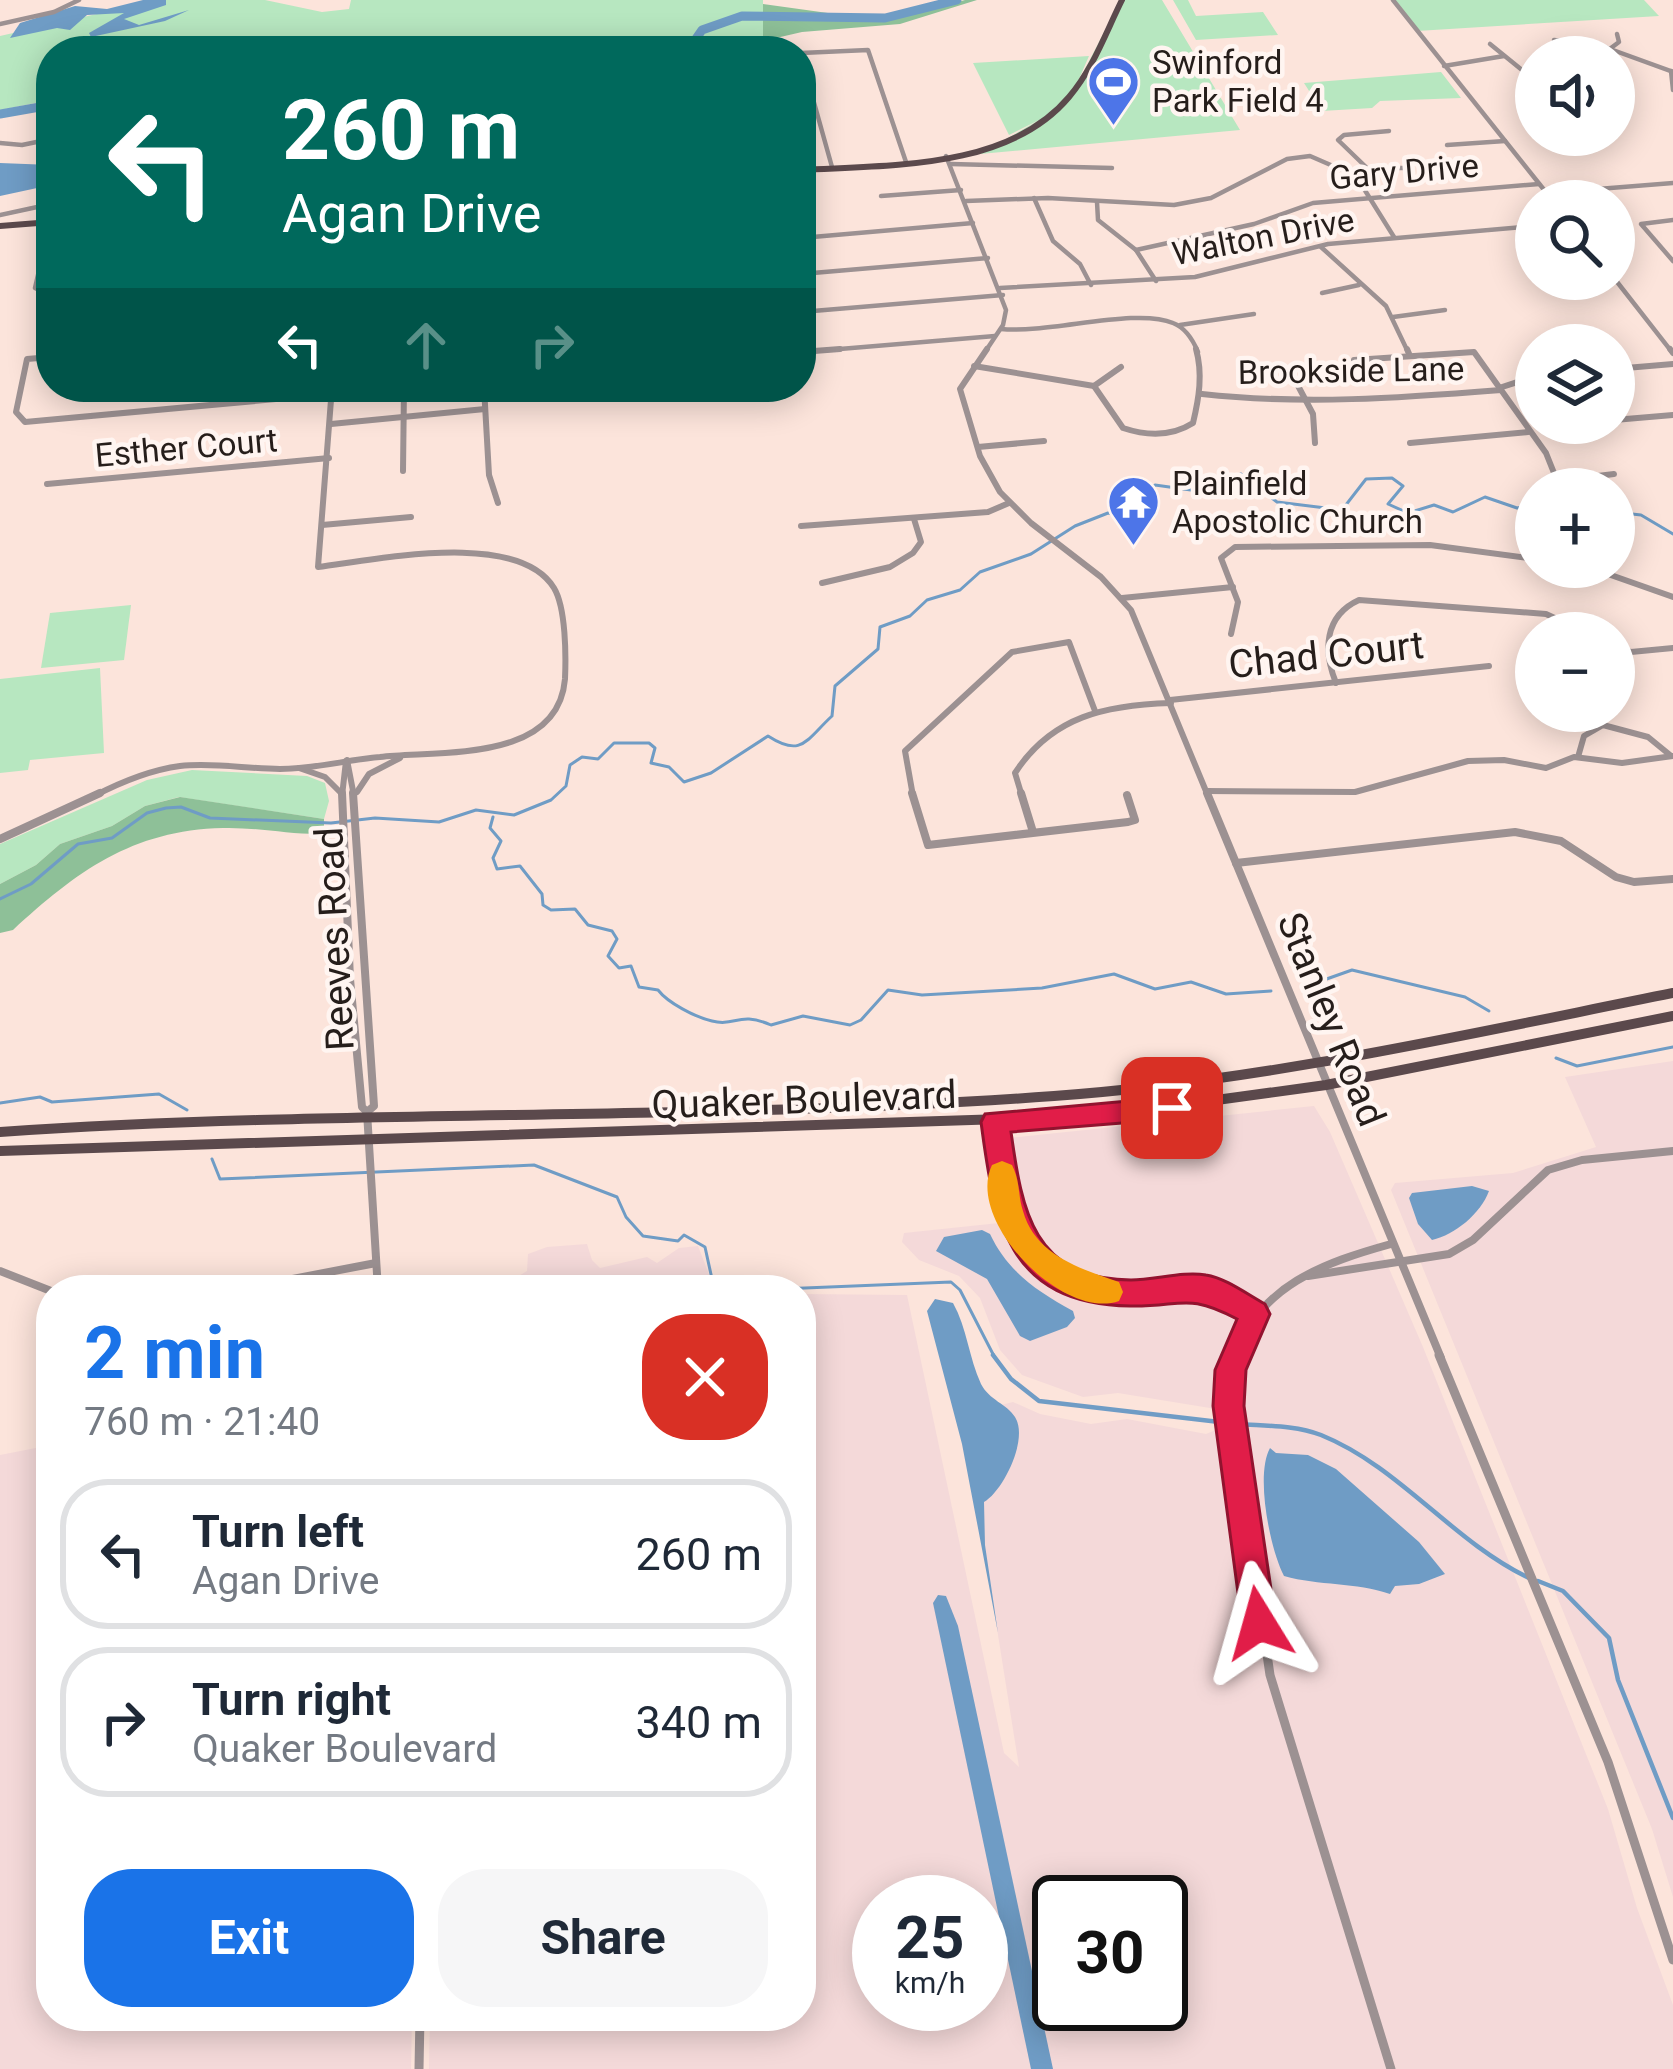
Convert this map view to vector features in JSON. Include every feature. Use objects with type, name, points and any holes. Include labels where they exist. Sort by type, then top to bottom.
[{"type":"main road","points":[[816,169],[948,160],[1024,131],[1058,108],[1075,88],[1121,0]]},
{"type":"main road","points":[[0,226],[36,223]]},
{"type":"main road","name":"Quaker Boulevard","points":[[0,1132],[367,1114],[1011,1098],[1146,1088],[1316,1062],[1673,994]]},
{"type":"main road","name":"Quaker Boulevard","points":[[0,1151],[995,1122],[1172,1108],[1326,1085],[1673,1016]]},
{"type":"street","points":[[0,24],[54,12],[79,0]]},
{"type":"street","points":[[1393,0],[1536,180]]},
{"type":"street","points":[[1490,44],[1515,65]]},
{"type":"street","points":[[816,53],[868,50],[906,162]]},
{"type":"street","points":[[1444,66],[1504,56]]},
{"type":"street","points":[[1635,59],[1672,72],[1673,90]]},
{"type":"street","points":[[816,109],[832,167]]},
{"type":"street","points":[[1389,131],[1340,136],[1356,165],[1365,170],[1408,168]]},
{"type":"street","points":[[1447,145],[1504,141]]},
{"type":"street","points":[[0,142],[36,142]]},
{"type":"street","points":[[974,150],[980,164]]},
{"type":"street","points":[[966,201],[1034,198],[1161,206],[1202,200],[1294,157],[1316,157],[1356,176],[1394,237]]},
{"type":"street","points":[[948,160],[1112,168]]},
{"type":"street","points":[[948,160],[1001,292],[1006,315],[1001,329],[1029,333],[1155,320],[1180,326],[1254,314]]},
{"type":"street","points":[[1345,170],[1356,165]]},
{"type":"street","points":[[1635,186],[1673,183]]},
{"type":"street","name":"Gary Drive","points":[[1136,250],[1254,224],[1306,204],[1515,186]]},
{"type":"street","points":[[881,196],[961,190]]},
{"type":"street","points":[[1034,198],[1053,241],[1080,264],[1091,286]]},
{"type":"street","points":[[1097,202],[1097,220],[1136,250],[1156,281]]},
{"type":"street","points":[[0,214],[36,207]]},
{"type":"street","points":[[1672,259],[1641,224],[1673,220]]},
{"type":"street","points":[[816,237],[974,223]]},
{"type":"street","name":"Walton Drive","points":[[816,310],[1156,281],[1239,269],[1320,246],[1515,228]]},
{"type":"street","points":[[1320,246],[1393,317],[1410,356]]},
{"type":"street","points":[[816,273],[988,258]]},
{"type":"street","points":[[1322,293],[1360,285]]},
{"type":"street","points":[[1631,300],[1673,353]]},
{"type":"street","points":[[1393,317],[1445,310]]},
{"type":"street","points":[[974,366],[1094,386],[1123,428],[1144,434],[1188,428],[1202,394],[1201,362],[1180,326]]},
{"type":"street","name":"Stanley Road","points":[[1001,329],[960,389],[978,447],[996,487],[1009,502],[1122,598],[1170,701],[1396,1259],[1622,1796],[1673,1960]]},
{"type":"street","points":[[816,351],[994,336]]},
{"type":"street","points":[[1354,360],[1472,351],[1515,410]]},
{"type":"street","points":[[36,358],[27,359],[16,412],[31,423],[223,402]]},
{"type":"street","points":[[1635,367],[1673,364]]},
{"type":"street","points":[[1094,386],[1121,368]]},
{"type":"street","points":[[1296,382],[1315,420],[1315,443]]},
{"type":"street","name":"Brookside Lane","points":[[1202,394],[1267,402],[1351,396],[1383,400],[1515,384]]},
{"type":"street","points":[[0,839],[168,768],[191,764],[298,767],[471,752],[507,745],[558,704],[565,679],[556,592],[539,571],[523,562],[484,554],[318,567],[332,402]]},
{"type":"street","points":[[403,471],[404,402]]},
{"type":"street","points":[[485,402],[489,475],[498,502]]},
{"type":"street","points":[[331,424],[485,409]]},
{"type":"street","points":[[1635,418],[1673,415]]},
{"type":"street","points":[[1409,443],[1515,433]]},
{"type":"street","points":[[978,447],[1044,441]]},
{"type":"street","name":"Esther Court","points":[[47,484],[329,458]]},
{"type":"street","points":[[801,526],[988,512],[1009,502]]},
{"type":"street","points":[[322,525],[411,517]]},
{"type":"street","points":[[822,583],[881,569],[914,554],[921,542],[914,519]]},
{"type":"street","points":[[1231,634],[1239,610],[1221,558],[1235,547],[1415,544],[1515,556]]},
{"type":"street","points":[[1635,584],[1673,597]]},
{"type":"street","points":[[1122,598],[1233,587]]},
{"type":"street","points":[[1336,683],[1326,654],[1333,620],[1342,607],[1359,601],[1517,612]]},
{"type":"street","points":[[1033,832],[1015,778],[1017,768],[1070,717],[1096,711],[1070,642],[1012,652],[908,746],[904,764],[928,845],[1135,820],[1127,795]]},
{"type":"street","points":[[1635,652],[1673,648]]},
{"type":"street","name":"Chad Court","points":[[1096,711],[1489,666]]},
{"type":"street","points":[[1578,757],[1592,728],[1612,725],[1648,737],[1672,756]]},
{"type":"street","points":[[356,799],[369,774],[407,754]]},
{"type":"street","points":[[1206,790],[1355,791],[1406,782],[1468,761],[1504,760],[1546,768],[1578,757],[1612,763],[1672,756]]},
{"type":"street","name":"Reeves Road","points":[[347,760],[342,766],[342,795],[352,1005],[362,1107],[367,1114],[377,1275]]},
{"type":"street","name":"Reeves Road","points":[[347,760],[358,824],[364,1010],[374,1106],[367,1114]]},
{"type":"street","points":[[298,767],[332,782],[342,795]]},
{"type":"street","points":[[1236,863],[1515,832],[1559,840],[1616,877],[1634,882],[1673,879]]},
{"type":"street","points":[[995,1122],[1011,1222],[1022,1243],[1050,1269],[1102,1291],[1205,1287],[1254,1314]]},
{"type":"street","points":[[1300,1277],[1449,1254],[1468,1247],[1537,1175],[1565,1164],[1673,1151]]},
{"type":"street","points":[[1390,2069],[1270,1675],[1228,1406],[1230,1370],[1254,1314],[1300,1277],[1330,1261],[1391,1244]]},
{"type":"street","points":[[313,1275],[376,1263]]},
{"type":"street","points":[[0,1270],[36,1285]]},
{"type":"street","points":[[418,2069],[419,2031]]},
{"type":"shaded area","points":[[1673,1061],[1673,1897],[1652,1829],[1391,1190],[1395,1183],[1513,1173],[1596,1147],[1565,1077]]},
{"type":"shaded area","points":[[1314,1106],[1330,1132],[1423,1347],[1608,1809],[1637,1908],[1673,2005],[1673,2069],[429,2069],[430,2031],[816,2031],[816,1294],[907,1295],[1004,1753],[1019,1767],[978,1509],[980,1386],[1001,1405],[1013,1402],[1040,1414],[1091,1424],[1127,1419],[1206,1434],[1218,1429],[1216,1409],[1118,1393],[1083,1397],[1022,1375],[1000,1350],[980,1298],[959,1276],[919,1260],[902,1242],[904,1233],[999,1223],[992,1153],[981,1141]]},
{"type":"shaded area","points":[[587,1244],[600,1268],[647,1257],[657,1263],[679,1248],[698,1246],[709,1275],[520,1275],[527,1271],[528,1254],[547,1247]]},
{"type":"shaded area","points":[[36,1448],[36,2031],[412,2031],[411,2069],[0,2069],[0,1455]]},
{"type":"green space","points":[[158,0],[265,0],[322,12],[349,9],[351,0],[763,0],[763,36],[36,36],[36,103],[0,110],[0,36]]},
{"type":"green space","points":[[977,0],[900,24],[763,36],[763,4],[871,19]]},
{"type":"green space","points":[[1121,0],[1162,0],[1240,130],[980,154],[1041,119],[1009,135],[973,63],[1089,56],[1076,86]]},
{"type":"green space","points":[[1173,0],[1188,0],[1196,16],[1263,12],[1278,35],[1196,40]]},
{"type":"green space","points":[[1392,0],[1644,0],[1659,16],[1417,31]]},
{"type":"green space","points":[[1441,72],[1461,98],[1380,101],[1372,108],[1322,111],[1304,83]]},
{"type":"green space","points":[[131,605],[124,660],[41,668],[50,613]]},
{"type":"green space","points":[[100,668],[104,753],[30,760],[28,770],[0,773],[0,679]]},
{"type":"green space","points":[[192,770],[307,776],[325,783],[329,801],[324,819],[179,797],[145,806],[112,826],[60,844],[36,865],[0,884],[0,844],[147,780]]},
{"type":"green space","points":[[180,797],[324,819],[324,834],[223,828],[161,837],[107,858],[13,930],[0,933],[0,884],[36,865],[60,844],[112,826],[145,806]]},
{"type":"water","points":[[166,0],[166,5],[124,19],[139,25],[189,10],[165,21],[96,36],[89,33],[124,13],[87,15],[70,30],[57,28],[10,38],[20,23],[75,6],[107,9]]},
{"type":"water","points":[[0,163],[36,164],[36,188],[0,196]]},
{"type":"water","points":[[1472,1186],[1489,1191],[1480,1207],[1458,1228],[1432,1240],[1418,1224],[1409,1198],[1412,1193]]},
{"type":"water","points":[[982,1230],[1025,1279],[1073,1311],[1075,1318],[1067,1327],[1030,1341],[1020,1336],[987,1279],[936,1251],[944,1237]]},
{"type":"water","points":[[935,1299],[953,1303],[981,1384],[1012,1413],[1018,1427],[1012,1464],[984,1502],[998,1633],[962,1444],[927,1311]]},
{"type":"water","points":[[1270,1448],[1276,1453],[1308,1455],[1336,1469],[1419,1542],[1445,1574],[1419,1584],[1395,1586],[1390,1594],[1284,1576],[1266,1512],[1264,1476]]},
{"type":"water","points":[[938,1595],[946,1596],[958,1626],[1032,1971],[1032,2031],[1045,2031],[1053,2069],[1031,2069],[1008,1960],[1008,1875],[990,1875],[933,1603]]},
{"type":"waterway","points":[[698,36],[702,30],[742,16],[885,18],[957,0]]},
{"type":"waterway","points":[[0,114],[36,108]]},
{"type":"waterway","points":[[0,899],[31,884],[78,844],[112,838],[147,813],[166,808],[181,807],[210,818],[331,823],[375,818],[439,822],[476,810],[514,815],[551,800],[566,786],[570,765],[582,757],[598,759],[614,743],[649,743],[655,748],[651,763],[669,767],[684,782],[711,773],[768,736],[796,746],[832,716],[835,686],[878,649],[880,627],[910,616],[927,600],[960,590],[980,572],[1031,554],[1075,526],[1108,513],[1128,518],[1156,510],[1156,501],[1147,494],[1155,485],[1198,491],[1241,474],[1277,502],[1342,510],[1366,479],[1392,478],[1403,486],[1388,504],[1408,513],[1434,505],[1453,512],[1485,497],[1515,507]]},
{"type":"waterway","points":[[1635,514],[1673,534]]},
{"type":"waterway","points":[[493,817],[490,828],[501,841],[493,858],[497,869],[520,866],[542,894],[543,905],[551,910],[575,909],[588,925],[612,931],[617,939],[608,956],[619,968],[631,966],[639,987],[658,990],[682,1009],[712,1021],[752,1019],[771,1025],[803,1016],[850,1025],[861,1020],[888,990],[922,995],[1042,988],[1114,974],[1155,989],[1191,982],[1226,994],[1271,991]]},
{"type":"waterway","points":[[1304,987],[1352,970],[1465,997],[1489,1011]]},
{"type":"waterway","points":[[1556,1058],[1577,1066],[1673,1047]]},
{"type":"waterway","points":[[0,1103],[40,1097],[52,1102],[159,1094],[187,1110]]},
{"type":"waterway","points":[[212,1159],[220,1179],[534,1165],[617,1197],[626,1217],[643,1236],[678,1241],[684,1235],[705,1247],[711,1275]]},
{"type":"waterway","points":[[816,1287],[951,1282],[960,1290],[994,1357]]},
{"type":"waterway","points":[[994,1357],[1011,1379],[1039,1401],[1228,1423]]},
{"type":"waterway","points":[[1238,1424],[1301,1429],[1349,1449],[1475,1545],[1529,1578]]},
{"type":"waterway","points":[[1538,1581],[1563,1591],[1609,1638],[1618,1680],[1673,1818]]},
{"type":"slow traffic","points":[[1002,1173],[1008,1214],[1022,1243],[1062,1277],[1108,1292]]},
{"type":"place","name":"Swinford Park Field 4","points":[[1113,127]]},
{"type":"place","name":"Plainfield Apostolic Church","points":[[1133,548]]},
{"type":"route","points":[[1172,1108],[995,1122],[1006,1203],[1022,1243],[1040,1262],[1075,1283],[1127,1293],[1205,1287],[1254,1314],[1230,1370],[1228,1406],[1259,1623]]}]
